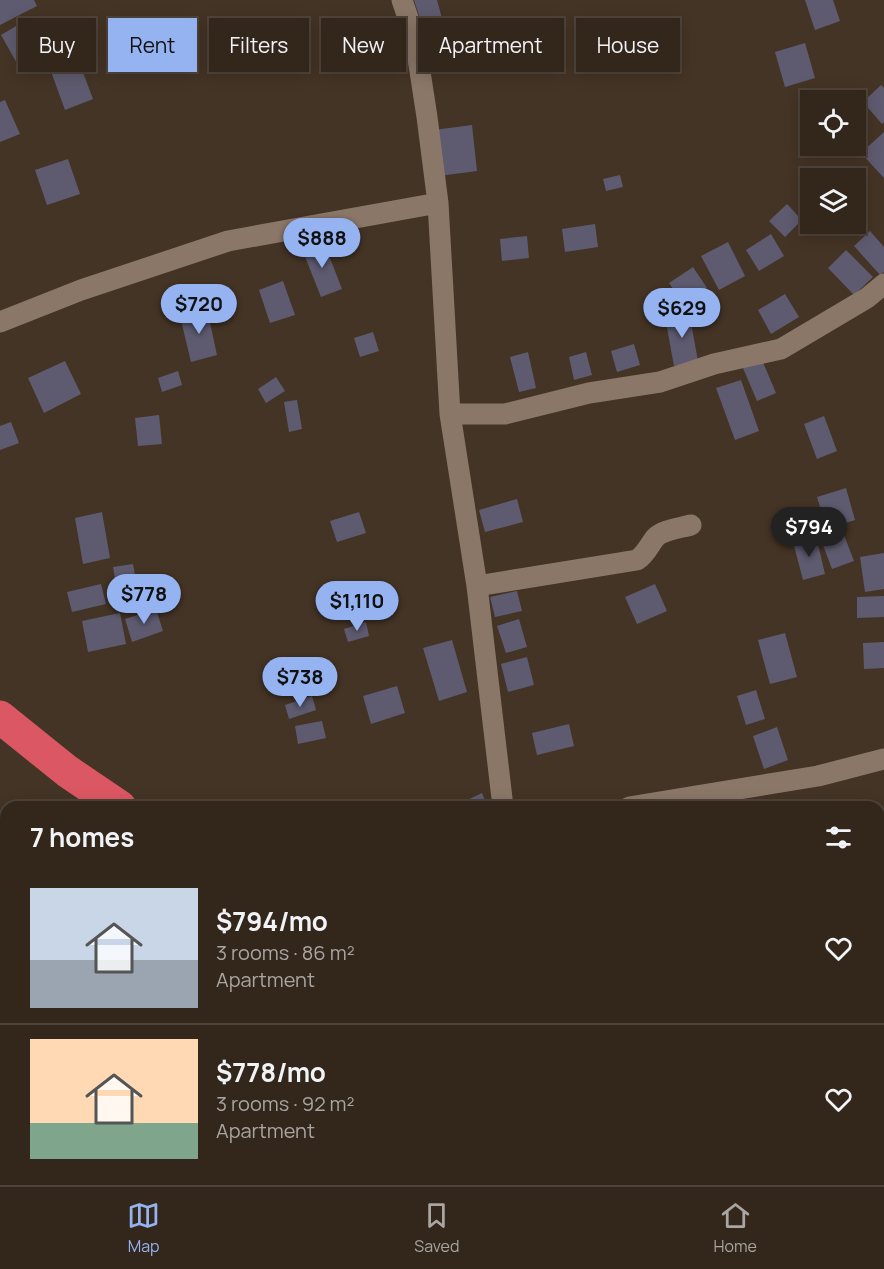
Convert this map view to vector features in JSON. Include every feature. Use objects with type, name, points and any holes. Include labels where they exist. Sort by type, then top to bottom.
[{"type":"highway","points":[[0,717],[67,771],[111,801]]},
{"type":"street","points":[[402,0],[415,39],[438,203],[450,414],[477,585],[502,801]]},
{"type":"street","points":[[0,322],[81,290],[228,241],[438,203]]},
{"type":"street","points":[[450,414],[505,414],[588,393],[660,382],[714,364],[781,349],[867,298],[884,284]]},
{"type":"street","points":[[477,585],[637,560],[645,555],[654,539],[660,534],[690,525]]},
{"type":"street","points":[[666,801],[818,776],[884,759]]},
{"type":"building","points":[[0,0],[34,0],[37,6],[0,25]]},
{"type":"building","points":[[414,0],[437,0],[442,18],[420,18]]},
{"type":"building","points":[[805,0],[833,0],[840,21],[815,30]]},
{"type":"building","points":[[18,25],[18,65],[1,35]]},
{"type":"building","points":[[805,43],[815,78],[785,87],[775,52]]},
{"type":"building","points":[[51,72],[83,72],[93,99],[65,110]]},
{"type":"building","points":[[881,85],[884,88],[884,122],[882,124],[866,105],[866,99]]},
{"type":"building","points":[[5,100],[20,134],[0,142],[0,102]]},
{"type":"building","points":[[472,125],[477,171],[439,176],[434,130]]},
{"type":"building","points":[[884,132],[884,178],[864,156],[866,156],[866,148]]},
{"type":"building","points":[[68,159],[80,194],[47,205],[35,170]]},
{"type":"building","points":[[620,175],[623,187],[606,191],[603,179]]},
{"type":"building","points":[[787,204],[800,218],[800,222],[785,237],[769,221]]},
{"type":"building","points":[[595,224],[598,247],[565,252],[562,229]]},
{"type":"building","points":[[870,231],[884,247],[884,272],[880,275],[854,246]]},
{"type":"building","points":[[771,234],[784,256],[759,271],[746,250]]},
{"type":"building","points":[[527,236],[529,258],[502,261],[500,239]]},
{"type":"building","points":[[323,240],[342,289],[321,297],[302,249]]},
{"type":"building","points":[[728,242],[745,276],[719,290],[701,256]]},
{"type":"building","points":[[846,250],[873,277],[854,295],[828,268]]},
{"type":"building","points":[[693,267],[707,288],[683,304],[669,283]]},
{"type":"building","points":[[283,281],[295,315],[270,323],[259,290]]},
{"type":"building","points":[[785,294],[799,317],[771,334],[758,310]]},
{"type":"building","points":[[207,309],[217,355],[191,362],[180,316]]},
{"type":"building","points":[[689,312],[698,361],[674,366],[665,317]]},
{"type":"building","points":[[373,332],[379,351],[360,357],[354,338]]},
{"type":"building","points":[[634,344],[640,365],[617,372],[611,351]]},
{"type":"building","points":[[528,352],[536,388],[519,392],[510,357]]},
{"type":"building","points":[[586,352],[592,375],[574,380],[569,357]]},
{"type":"building","points":[[762,360],[776,393],[757,401],[743,368]]},
{"type":"building","points":[[65,361],[81,394],[44,413],[28,378]]},
{"type":"building","points":[[178,371],[182,385],[162,392],[158,378]]},
{"type":"building","points":[[276,377],[285,391],[266,403],[258,389]]},
{"type":"building","points":[[741,380],[759,431],[735,440],[716,388]]},
{"type":"building","points":[[297,400],[302,429],[289,432],[284,402]]},
{"type":"building","points":[[159,415],[162,444],[138,446],[135,418]]},
{"type":"building","points":[[824,416],[837,451],[817,459],[804,424]]},
{"type":"building","points":[[11,422],[19,443],[0,450],[0,426]]},
{"type":"building","points":[[846,488],[855,520],[827,529],[817,497]]},
{"type":"building","points":[[517,499],[523,522],[485,532],[479,510]]},
{"type":"building","points":[[102,512],[110,558],[83,564],[75,518]]},
{"type":"building","points":[[359,512],[366,533],[337,542],[330,521]]},
{"type":"building","points":[[842,530],[854,561],[832,569],[820,537]]},
{"type":"building","points":[[816,536],[825,574],[803,580],[793,542]]},
{"type":"building","points":[[884,553],[884,589],[865,592],[860,557]]},
{"type":"building","points":[[133,564],[140,602],[120,606],[113,567]]},
{"type":"building","points":[[101,584],[106,604],[72,612],[67,592]]},
{"type":"building","points":[[655,584],[667,611],[637,624],[625,597]]},
{"type":"building","points":[[517,591],[522,611],[495,617],[490,597]]},
{"type":"building","points":[[884,596],[884,617],[857,618],[857,597]]},
{"type":"building","points":[[156,609],[163,631],[132,642],[125,619]]},
{"type":"building","points":[[120,613],[126,644],[88,652],[82,621]]},
{"type":"building","points":[[519,619],[527,647],[506,653],[497,626]]},
{"type":"building","points":[[366,622],[369,636],[348,642],[344,629]]},
{"type":"building","points":[[785,633],[797,677],[770,684],[758,640]]},
{"type":"building","points":[[452,640],[467,692],[439,701],[423,648]]},
{"type":"building","points":[[884,642],[884,668],[864,669],[863,643]]},
{"type":"building","points":[[527,657],[534,685],[508,692],[501,664]]},
{"type":"building","points":[[397,686],[405,713],[371,724],[363,696]]},
{"type":"building","points":[[756,690],[765,719],[746,725],[737,696]]},
{"type":"building","points":[[312,696],[316,710],[289,719],[285,705]]},
{"type":"building","points":[[322,721],[326,738],[298,744],[295,726]]},
{"type":"building","points":[[569,724],[574,746],[537,755],[532,733]]},
{"type":"building","points":[[777,727],[788,760],[764,769],[753,736]]},
{"type":"building","points":[[482,793],[485,801],[465,801]]}]
